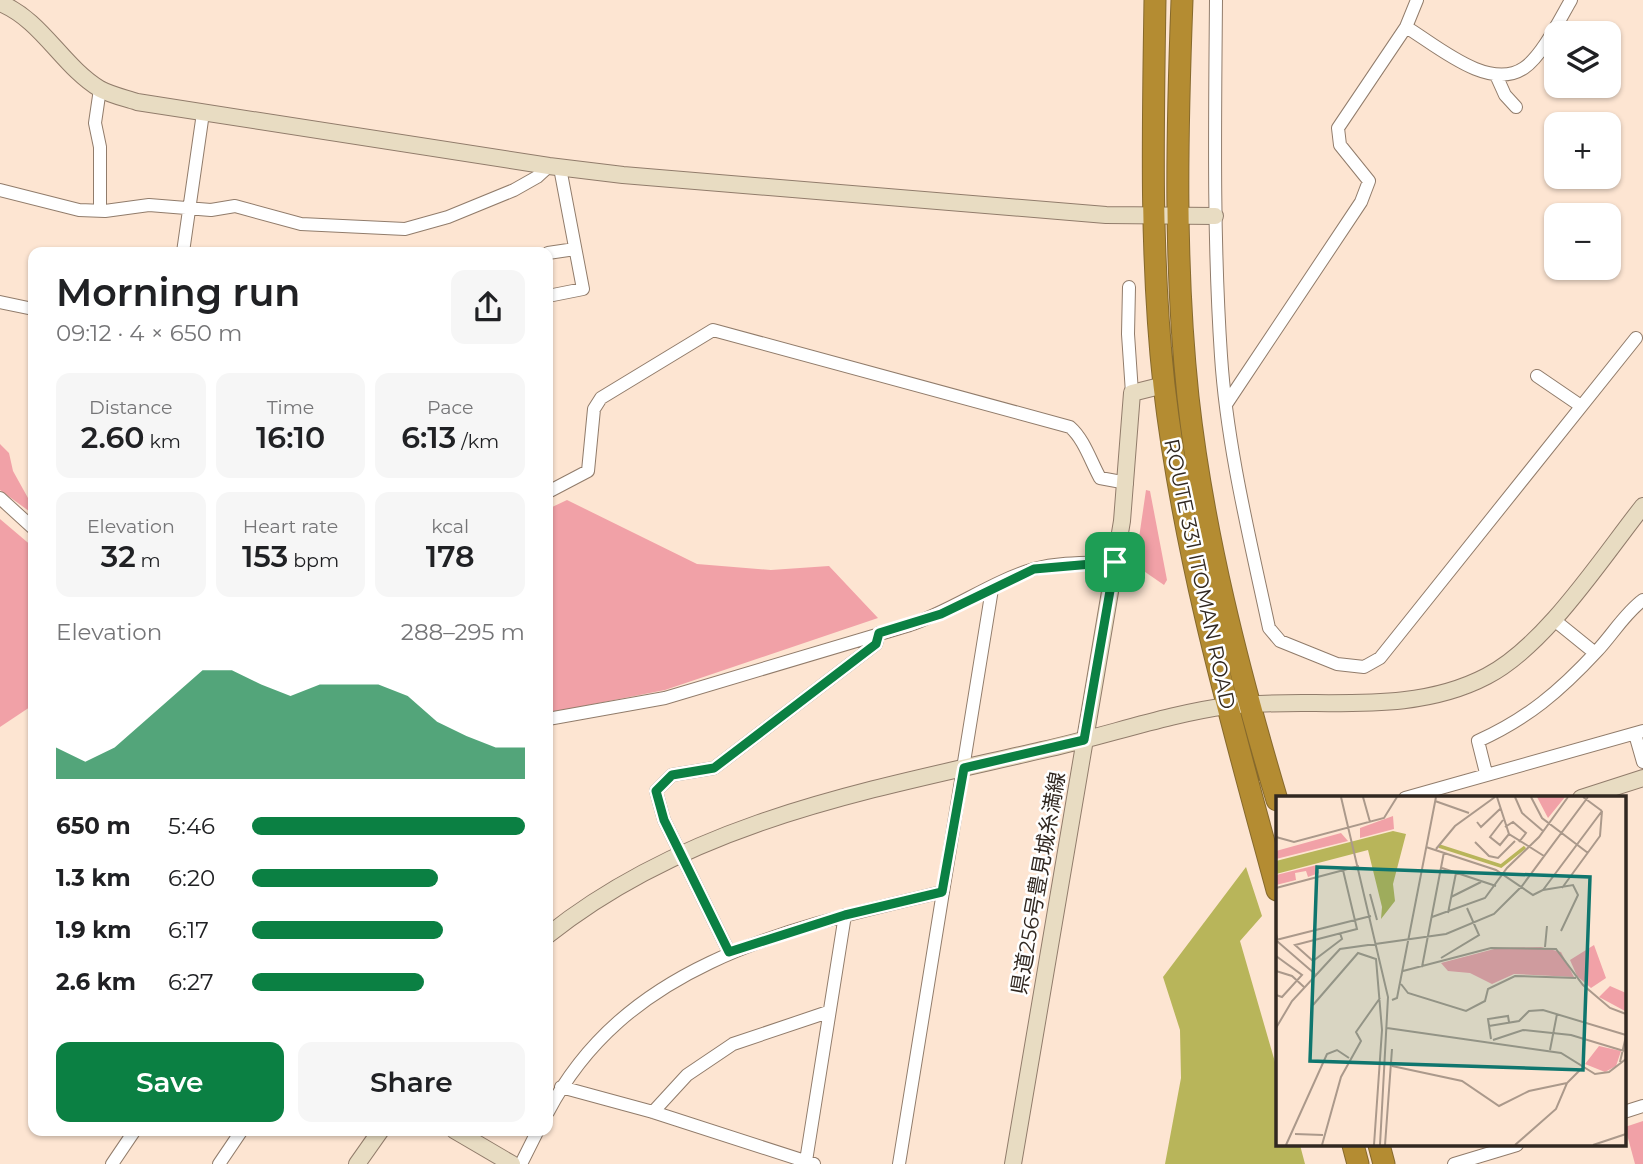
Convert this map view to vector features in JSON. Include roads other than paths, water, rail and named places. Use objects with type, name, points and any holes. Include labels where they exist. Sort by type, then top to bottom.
[{"type":"highway","name":"ROUTE 331 ITOMAN ROAD","points":[[1154,0],[1154,216],[1164,385],[1185,521],[1226,706],[1276,886]]},
{"type":"highway","name":"ROUTE 331 ITOMAN ROAD","points":[[1182,0],[1176,216],[1190,411],[1212,537],[1251,705],[1276,796]]},
{"type":"highway","points":[[1353,1146],[1359,1164]]},
{"type":"highway","points":[[1379,1146],[1384,1164]]},
{"type":"street","points":[[1216,0],[1215,216],[1221,358],[1246,520],[1269,628],[1280,641],[1326,660],[1364,667],[1380,658],[1636,338]]},
{"type":"street","points":[[1227,403],[1361,202],[1369,181],[1340,145],[1338,128],[1406,27],[1417,0]]},
{"type":"street","points":[[1406,27],[1482,73],[1496,75],[1525,68],[1544,45],[1571,0]]},
{"type":"street","points":[[11,4],[100,89],[137,102],[554,167],[792,190],[1106,215],[1215,216]]},
{"type":"street","points":[[1496,75],[1505,95],[1516,107]]},
{"type":"street","points":[[100,89],[95,123],[100,147],[100,211]]},
{"type":"street","points":[[184,247],[203,113]]},
{"type":"street","points":[[0,190],[79,210],[100,211],[149,205],[211,210],[235,206],[301,225],[405,229],[448,217],[514,190],[554,167]]},
{"type":"street","points":[[553,295],[583,289],[554,167]]},
{"type":"street","points":[[553,252],[575,249]]},
{"type":"street","points":[[1129,287],[1128,334],[1132,393],[1164,385]]},
{"type":"street","points":[[0,302],[28,308]]},
{"type":"street","points":[[553,489],[588,471],[594,409],[601,398],[713,330],[726,331],[1070,427],[1078,434],[1083,450],[1100,478],[1127,483]]},
{"type":"street","points":[[1537,376],[1581,406]]},
{"type":"street","name":"県道256号豊見城糸満線","points":[[1013,1164],[1115,562],[1127,483],[1132,393]]},
{"type":"street","points":[[0,498],[28,523]]},
{"type":"street","points":[[553,931],[601,897],[680,853],[785,813],[1226,706],[1429,698],[1458,689],[1515,659],[1553,619],[1643,506]]},
{"type":"street","points":[[1630,522],[1643,533]]},
{"type":"street","points":[[553,718],[666,698],[941,614],[1034,569],[1115,562]]},
{"type":"street","points":[[900,1164],[992,589]]},
{"type":"street","points":[[1486,774],[1478,741],[1534,712],[1595,653],[1643,600]]},
{"type":"street","points":[[1553,619],[1595,653]]},
{"type":"street","points":[[729,952],[664,820],[656,791],[672,775],[714,768],[876,644],[879,633]]},
{"type":"street","points":[[1412,796],[1639,732],[1643,762]]},
{"type":"street","points":[[1587,796],[1643,778]]},
{"type":"street","points":[[553,1102],[586,1051],[624,1013],[697,967],[729,952],[845,915],[942,892]]},
{"type":"street","points":[[561,1087],[653,1112],[810,1163],[828,1012],[845,915]]},
{"type":"street","points":[[653,1112],[687,1075],[733,1044],[828,1012]]},
{"type":"street","points":[[1626,1111],[1643,1106]]},
{"type":"street","points":[[112,1164],[131,1136]]},
{"type":"street","points":[[219,1164],[238,1136]]},
{"type":"street","points":[[357,1164],[377,1136]]},
{"type":"street","points":[[464,1136],[512,1164]]},
{"type":"street","points":[[521,1164],[535,1136]]},
{"type":"street","points":[[1454,1164],[1485,1150],[1511,1146]]}]
